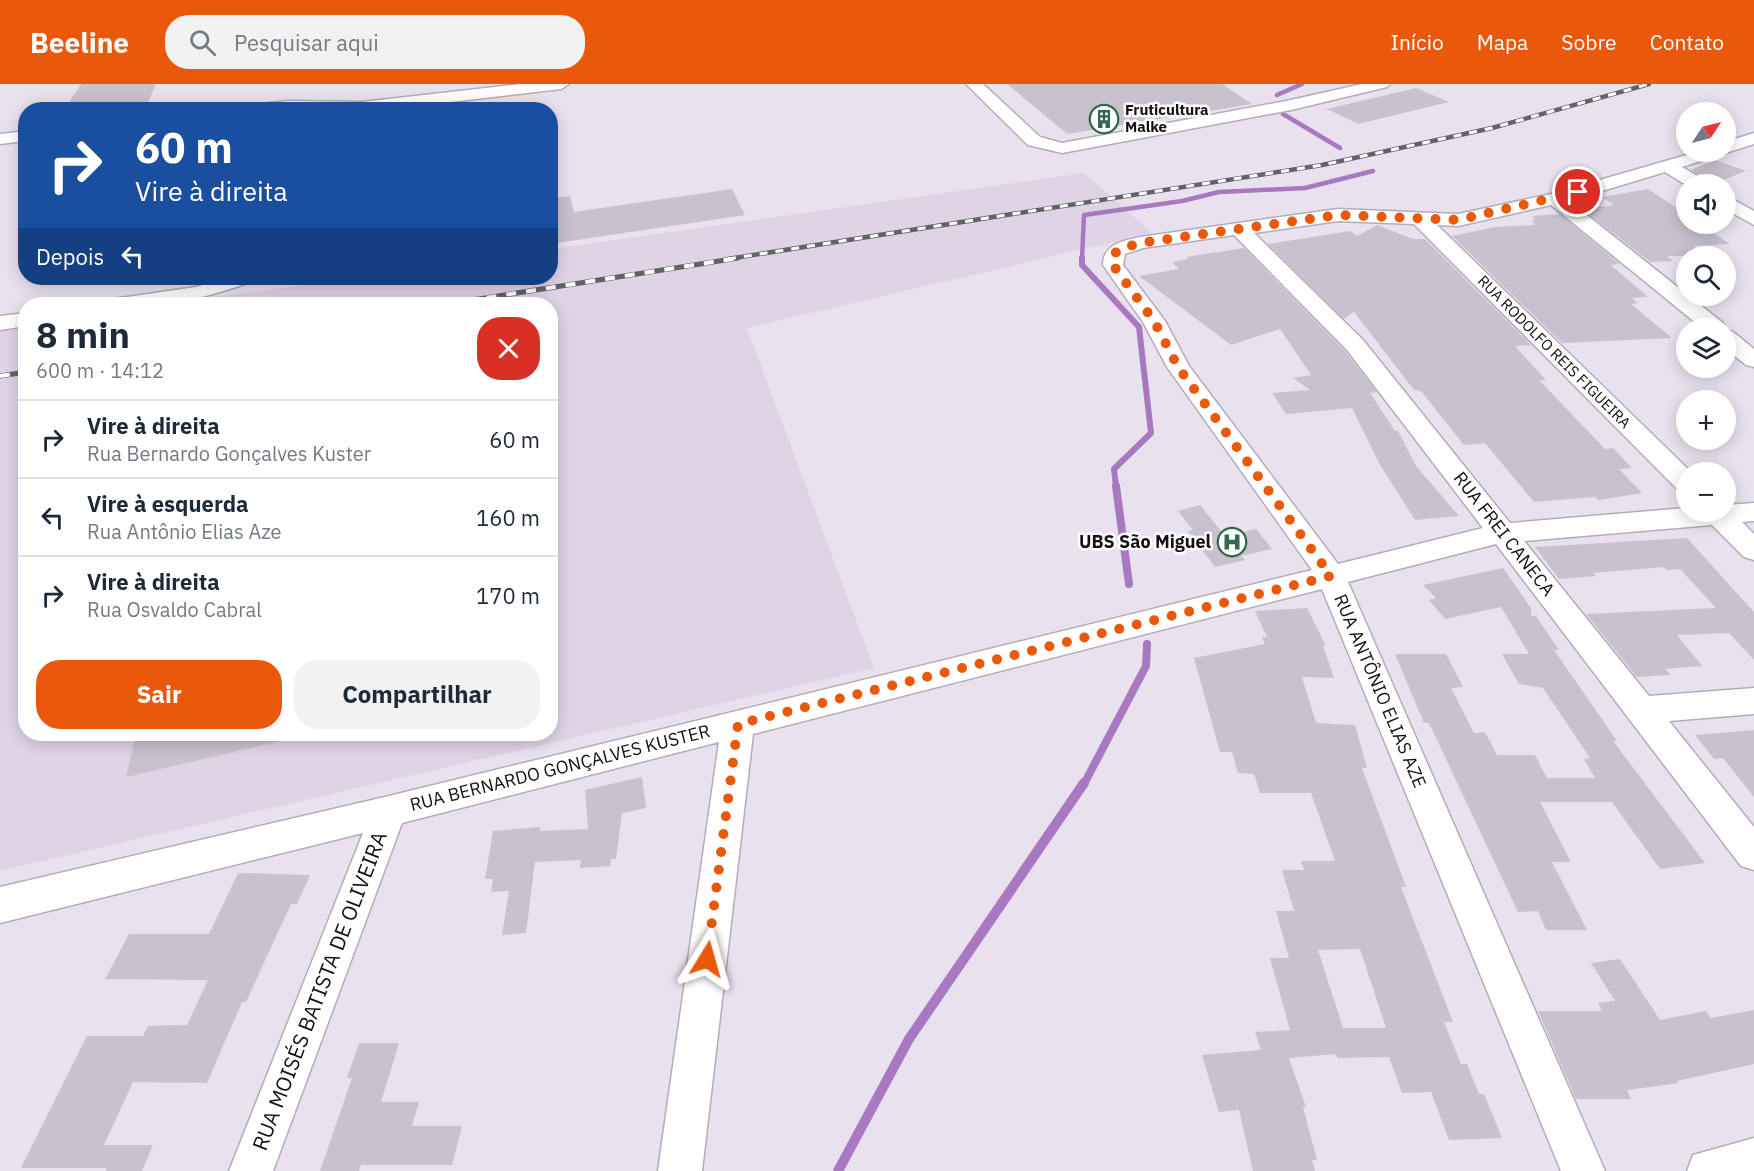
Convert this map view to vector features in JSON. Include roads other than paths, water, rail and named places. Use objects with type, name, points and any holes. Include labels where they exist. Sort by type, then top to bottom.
[{"type":"street","points":[[432,102],[561,84]]},
{"type":"street","points":[[974,84],[1034,141],[1050,147],[1074,147],[1351,93],[1382,84]]},
{"type":"street","points":[[0,139],[18,137]]},
{"type":"street","points":[[1736,145],[1754,138]]},
{"type":"street","points":[[1736,148],[1754,151]]},
{"type":"street","points":[[1239,229],[1338,215],[1385,216],[1422,221],[1458,220],[1555,199],[1680,162]]},
{"type":"street","points":[[1667,166],[1681,174]]},
{"type":"street","points":[[1555,199],[1703,318]]},
{"type":"street","points":[[1736,208],[1754,219]]},
{"type":"street","name":"RUA RODOLFO REIS FIGUEIRA","points":[[1422,221],[1676,473]]},
{"type":"street","name":"RUA ANTÔNIO ELIAS AZE","points":[[1239,229],[1140,243],[1118,250],[1113,256],[1113,265],[1154,321],[1178,367],[1331,576],[1583,1171]]},
{"type":"street","name":"RUA FREI CANECA","points":[[1239,229],[1355,345],[1754,854]]},
{"type":"street","points":[[170,297],[199,293],[223,285]]},
{"type":"street","points":[[0,323],[18,320]]},
{"type":"street","points":[[1736,346],[1754,360]]},
{"type":"street","name":"RUA BERNARDO GONÇALVES KUSTER","points":[[1736,512],[1754,512]]},
{"type":"street","name":"RUA BERNARDO GONÇALVES KUSTER","points":[[0,905],[389,811],[1503,533],[1676,517]]},
{"type":"street","points":[[1726,522],[1754,550]]},
{"type":"street","points":[[1642,710],[1754,701]]},
{"type":"street","points":[[680,1171],[738,724]]},
{"type":"street","name":"RUA MOISÉS BATISTA DE OLIVEIRA","points":[[251,1171],[389,811]]},
{"type":"street","points":[[1709,1171],[1754,1160]]},
{"type":"waterway","points":[[1277,95],[1302,84]]},
{"type":"waterway","points":[[1283,114],[1340,148]]},
{"type":"waterway","points":[[1082,259],[1084,215],[1182,201],[1219,192],[1305,188],[1373,171]]},
{"type":"waterway","points":[[1082,259],[1082,265],[1139,327],[1151,433],[1114,469],[1116,487]]},
{"type":"waterway","points":[[1116,486],[1129,584]]},
{"type":"waterway","points":[[1084,784],[1146,666],[1147,644]]},
{"type":"waterway","points":[[838,1171],[909,1039],[1084,783]]},
{"type":"railway","points":[[728,259],[1322,165],[1492,128],[1649,84]]},
{"type":"railway","points":[[491,297],[738,258]]},
{"type":"railway","points":[[0,376],[18,373]]},
{"type":"place","name":"Fruticultura Malke","points":[[1104,119]]},
{"type":"place","name":"UBS São Miguel","points":[[1232,542]]}]
